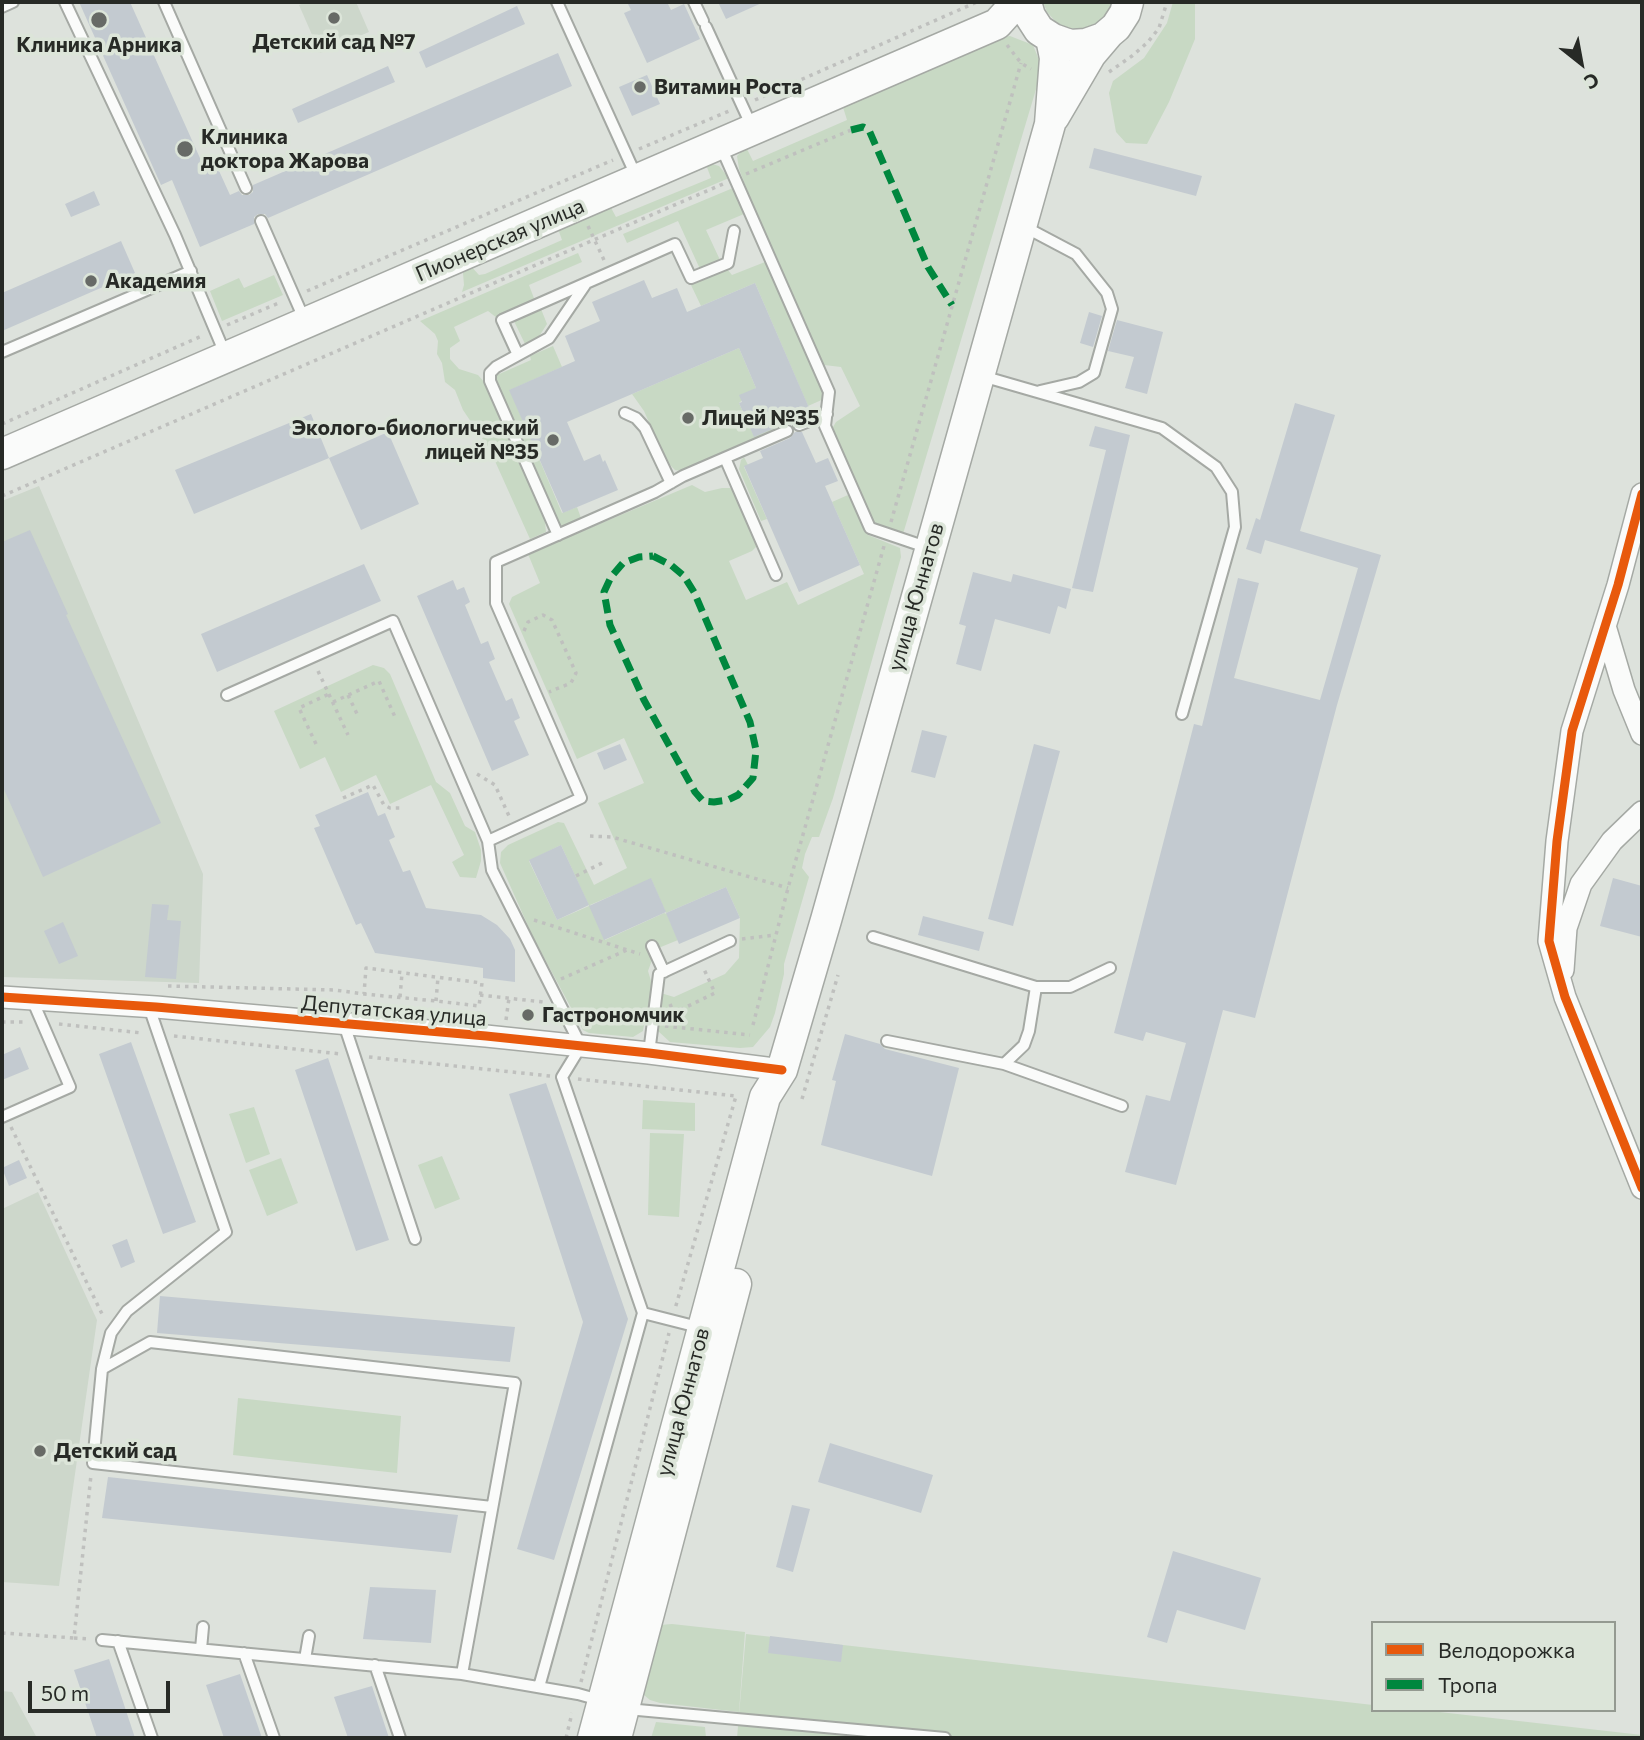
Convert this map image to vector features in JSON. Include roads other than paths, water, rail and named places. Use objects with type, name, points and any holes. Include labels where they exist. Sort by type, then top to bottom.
[{"type":"main road","name":"Пионерская улица","points":[[2,454],[220,344],[300,309],[632,167],[720,144],[748,118],[997,24],[1017,2]]},
{"type":"main road","points":[[1026,2],[1030,16],[1045,34]]},
{"type":"main road","name":"улица Юннатов","points":[[1051,124],[1091,54],[1116,27],[1128,2]]},
{"type":"main road","points":[[997,24],[1045,34],[1070,45],[1086,44],[1108,34]]},
{"type":"main road","name":"улица Юннатов","points":[[593,1738],[713,1331],[765,1097],[782,1070],[827,920],[929,548],[1051,124],[1055,58],[1045,34]]},
{"type":"main road","name":"улица Юннатов","points":[[602,1701],[616,1738]]},
{"type":"street","points":[[1642,494],[1572,731],[1557,841],[1549,941],[1566,1000],[1642,1188]]},
{"type":"street","points":[[1605,626],[1624,690],[1642,734]]},
{"type":"street","points":[[1566,1000],[1562,963],[1566,928],[1581,884],[1612,841],[1642,812]]},
{"type":"street","name":"Депутатская улица","points":[[2,997],[31,997],[581,1046],[782,1070]]},
{"type":"lane","points":[[2,7],[13,2]]},
{"type":"lane","points":[[65,2],[191,271],[220,344]]},
{"type":"lane","points":[[164,2],[246,188]]},
{"type":"lane","points":[[558,2],[632,167]]},
{"type":"lane","points":[[694,2],[748,118]]},
{"type":"lane","points":[[720,144],[829,392],[825,426],[870,528],[929,548]]},
{"type":"lane","points":[[261,221],[300,309]]},
{"type":"lane","points":[[1022,225],[1076,254],[1107,293],[1112,309],[1094,373],[1079,382],[1038,392]]},
{"type":"lane","points":[[518,355],[502,320],[675,244],[691,278],[728,263],[734,231]]},
{"type":"lane","points":[[2,352],[191,271]]},
{"type":"lane","points":[[558,535],[490,382],[490,373],[549,338],[586,283]]},
{"type":"lane","points":[[979,375],[1162,428],[1216,467],[1232,492],[1235,527],[1182,714]]},
{"type":"lane","points":[[625,413],[636,418],[645,428],[671,483]]},
{"type":"lane","points":[[799,425],[827,414]]},
{"type":"lane","points":[[488,841],[580,798],[496,603],[496,562],[787,431]]},
{"type":"lane","points":[[725,457],[776,575]]},
{"type":"lane","points":[[227,695],[393,621],[488,841],[492,870],[581,1046],[562,1077],[643,1313],[539,1687]]},
{"type":"lane","points":[[873,937],[1036,987],[1070,987],[1110,968]]},
{"type":"lane","points":[[661,975],[730,941]]},
{"type":"lane","points":[[649,1053],[661,975],[659,960],[652,946]]},
{"type":"lane","points":[[1004,1065],[1024,1045],[1036,987]]},
{"type":"lane","points":[[4,1116],[70,1087],[31,997]]},
{"type":"lane","points":[[149,1007],[226,1232],[127,1311],[111,1333],[102,1369],[93,1463],[492,1507]]},
{"type":"lane","points":[[344,1024],[415,1239]]},
{"type":"lane","points":[[887,1041],[1004,1065],[1122,1106]]},
{"type":"lane","points":[[643,1313],[713,1331]]},
{"type":"lane","points":[[102,1369],[150,1342],[515,1383],[462,1674]]},
{"type":"lane","points":[[201,1649],[203,1627]]},
{"type":"lane","points":[[305,1659],[309,1636]]},
{"type":"lane","points":[[102,1640],[462,1674],[602,1701],[738,1721],[945,1738]]},
{"type":"lane","points":[[118,1642],[152,1738]]},
{"type":"lane","points":[[244,1653],[274,1738]]},
{"type":"lane","points":[[375,1665],[400,1738]]},
{"type":"place","name":"Детский сад №7","points":[[334,18]]},
{"type":"place","name":"Клиника Арника","points":[[99,20]]},
{"type":"place","name":"Витамин Роста","points":[[640,87]]},
{"type":"place","name":"Клиника доктора Жарова","points":[[185,149]]},
{"type":"place","name":"Академия","points":[[91,281]]},
{"type":"place","name":"Лицей №35","points":[[688,418]]},
{"type":"place","name":"Эколого-биологический лицей №35","points":[[553,440]]},
{"type":"place","name":"Гастрономчик","points":[[528,1015]]},
{"type":"place","name":"Детский сад","points":[[40,1451]]}]
